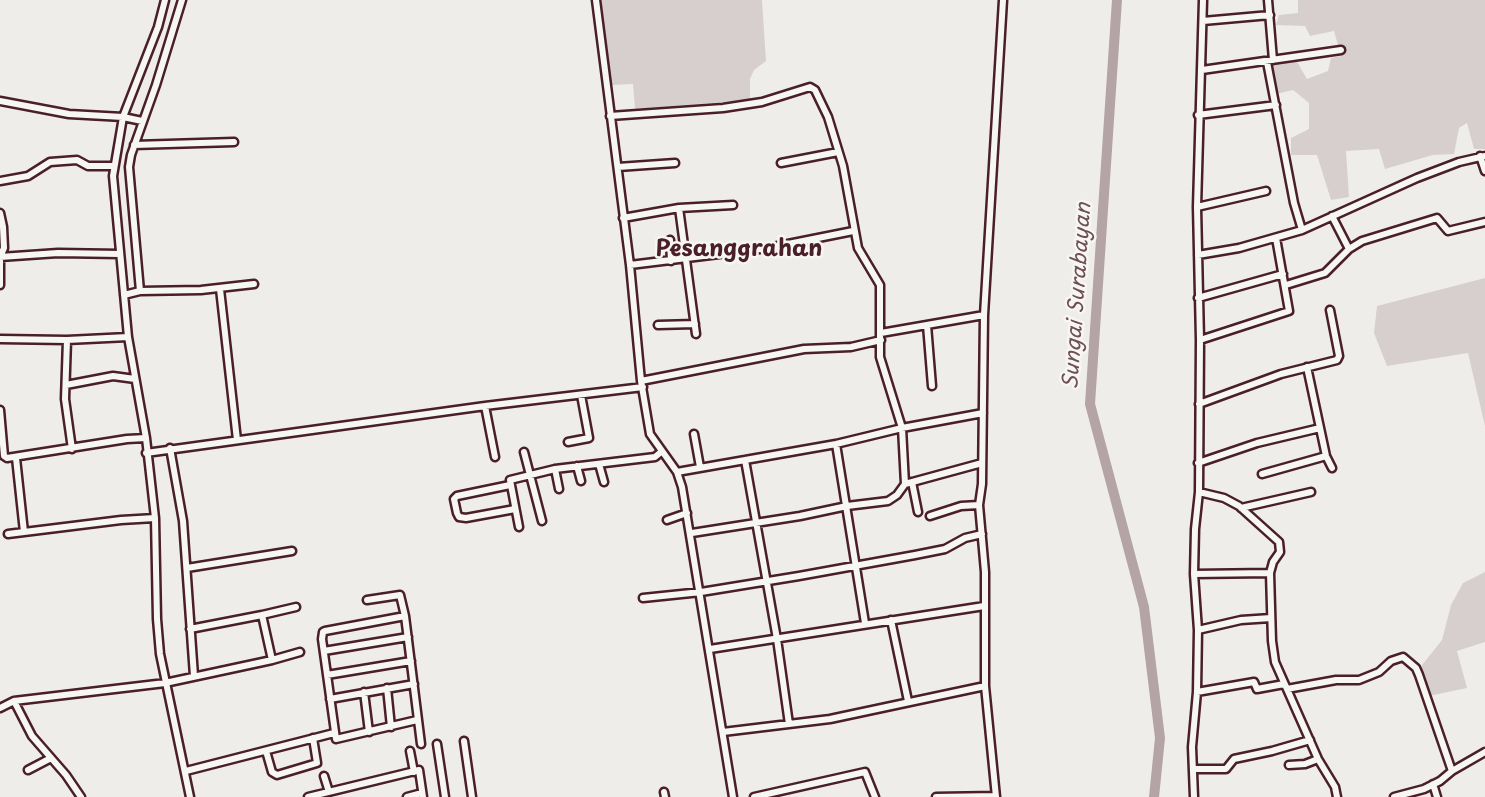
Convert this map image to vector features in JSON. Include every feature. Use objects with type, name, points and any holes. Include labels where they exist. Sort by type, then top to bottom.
[{"type":"street","points":[[165,0],[158,27],[123,117],[114,166],[128,337],[146,438],[155,518],[157,619],[165,683],[190,797]]},
{"type":"street","points":[[137,292],[129,179],[131,155],[137,120],[156,85],[182,0]]},
{"type":"street","points":[[596,0],[630,265],[639,386],[650,434],[659,454],[677,472],[692,533],[733,797]]},
{"type":"street","points":[[938,797],[996,796],[985,686],[979,505],[984,315],[1003,0]]},
{"type":"street","points":[[1194,797],[1192,747],[1197,692],[1198,630],[1194,574],[1203,339],[1199,206],[1203,0]]},
{"type":"street","points":[[1268,0],[1270,61],[1276,105],[1294,203],[1302,230]]},
{"type":"street","points":[[1203,21],[1270,15]]},
{"type":"street","points":[[1202,70],[1342,50]]},
{"type":"street","points":[[610,116],[723,108],[762,102],[812,88],[828,117],[843,166],[858,248],[880,285],[880,357],[902,428],[909,483],[918,512]]},
{"type":"street","points":[[0,101],[69,114],[137,120]]},
{"type":"street","points":[[1201,115],[1276,105]]},
{"type":"street","points":[[134,145],[234,142]]},
{"type":"street","points":[[781,163],[838,152]]},
{"type":"street","points":[[1200,255],[1302,230],[1417,178],[1483,156],[1485,171]]},
{"type":"street","points":[[0,181],[28,176],[50,162],[77,160],[88,166],[114,166]]},
{"type":"street","points":[[618,167],[675,163]]},
{"type":"street","points":[[1199,206],[1265,191]]},
{"type":"street","points":[[623,218],[679,208],[733,205]]},
{"type":"street","points":[[679,208],[696,334]]},
{"type":"street","points":[[0,213],[4,227],[0,285]]},
{"type":"street","points":[[1332,216],[1349,249]]},
{"type":"street","points":[[1286,285],[1325,273],[1349,249],[1362,241],[1437,218],[1446,230],[1451,232],[1485,222]]},
{"type":"street","points":[[630,265],[783,246],[853,231]]},
{"type":"street","points":[[1203,339],[1289,311],[1276,238]]},
{"type":"street","points":[[670,240],[671,261]]},
{"type":"street","points":[[0,257],[58,253],[120,254]]},
{"type":"street","points":[[1201,298],[1283,274]]},
{"type":"street","points":[[124,295],[254,285]]},
{"type":"street","points":[[220,289],[237,440]]},
{"type":"street","points":[[1199,404],[1281,374],[1335,361],[1338,358],[1330,310]]},
{"type":"street","points":[[146,453],[639,386],[804,349],[851,347],[881,336],[984,315]]},
{"type":"street","points":[[658,325],[695,324]]},
{"type":"street","points":[[928,325],[932,386]]},
{"type":"street","points":[[0,340],[128,337]]},
{"type":"street","points":[[68,340],[65,399],[72,450]]},
{"type":"street","points":[[1307,367],[1326,456],[1332,468]]},
{"type":"street","points":[[66,384],[113,376],[135,379]]},
{"type":"street","points":[[568,442],[589,438],[581,395]]},
{"type":"street","points":[[485,406],[495,457]]},
{"type":"street","points":[[0,410],[4,456],[7,458],[146,438]]},
{"type":"street","points":[[677,472],[836,444],[983,413]]},
{"type":"street","points":[[1198,463],[1257,443],[1320,428]]},
{"type":"street","points":[[694,434],[701,467]]},
{"type":"street","points":[[836,444],[865,623]]},
{"type":"street","points":[[170,448],[183,521],[194,676]]},
{"type":"street","points":[[524,452],[542,521]]},
{"type":"street","points":[[519,527],[510,480],[555,469],[659,454]]},
{"type":"street","points":[[1262,474],[1326,456]]},
{"type":"street","points":[[16,458],[24,532]]},
{"type":"street","points":[[744,460],[777,639],[789,724]]},
{"type":"street","points":[[599,464],[604,482]]},
{"type":"street","points":[[692,533],[888,501],[909,483],[982,464]]},
{"type":"street","points":[[577,466],[580,481]]},
{"type":"street","points":[[555,469],[559,489]]},
{"type":"street","points":[[510,485],[457,496],[454,499],[459,517],[467,518],[515,509]]},
{"type":"street","points":[[1199,492],[1224,498],[1241,508],[1279,542],[1280,552],[1270,573],[1275,662],[1318,759],[1329,774],[1337,797]]},
{"type":"street","points":[[1241,508],[1311,492]]},
{"type":"street","points":[[930,516],[961,506],[979,505]]},
{"type":"street","points":[[667,520],[687,513]]},
{"type":"street","points":[[8,534],[155,518]]},
{"type":"street","points":[[643,598],[701,592],[944,549],[965,538],[982,534]]},
{"type":"street","points":[[187,568],[292,551]]},
{"type":"street","points":[[1194,574],[1270,573]]},
{"type":"street","points":[[367,600],[399,594],[405,616],[421,744]]},
{"type":"street","points":[[709,649],[984,606]]},
{"type":"street","points":[[190,629],[296,607]]},
{"type":"street","points":[[262,615],[272,660]]},
{"type":"street","points":[[405,616],[325,631],[322,635],[334,738],[417,720]]},
{"type":"street","points":[[1198,630],[1241,620],[1271,618]]},
{"type":"street","points":[[891,620],[908,701]]},
{"type":"street","points":[[324,651],[408,637]]},
{"type":"street","points":[[0,708],[14,701],[165,683],[242,668],[300,652]]},
{"type":"street","points":[[1197,692],[1254,682],[1257,689],[1359,680],[1379,672],[1391,661],[1403,657],[1416,668],[1419,675],[1451,771]]},
{"type":"street","points":[[327,675],[411,661]]},
{"type":"street","points":[[330,699],[414,684]]},
{"type":"street","points":[[723,732],[830,719],[985,686]]},
{"type":"street","points":[[387,688],[391,726]]},
{"type":"street","points":[[364,692],[369,732]]},
{"type":"street","points":[[14,701],[32,736],[81,797]]},
{"type":"street","points":[[186,771],[334,733]]},
{"type":"street","points":[[266,751],[272,772],[277,775],[317,763],[313,738]]},
{"type":"street","points":[[1193,769],[1226,769],[1234,759],[1310,740]]},
{"type":"street","points":[[464,741],[472,797]]},
{"type":"street","points":[[437,744],[445,797]]},
{"type":"street","points":[[410,751],[414,772]]},
{"type":"street","points":[[1394,797],[1433,784],[1485,752]]},
{"type":"street","points":[[28,769],[51,758]]},
{"type":"street","points":[[1289,765],[1305,764],[1318,759]]},
{"type":"street","points":[[308,797],[421,772],[423,795],[407,797]]},
{"type":"street","points":[[754,797],[865,772],[875,797]]},
{"type":"street","points":[[324,776],[327,794]]},
{"type":"street","points":[[1433,784],[1437,797]]},
{"type":"shaded area","points":[[601,0],[762,0],[766,61],[754,70],[750,79],[750,100],[635,109],[633,84],[611,85]]},
{"type":"shaded area","points":[[1298,0],[1485,0],[1485,149],[1474,149],[1467,123],[1459,128],[1454,154],[1433,155],[1385,169],[1379,149],[1346,151],[1349,197],[1331,200],[1317,155],[1291,155],[1291,138],[1309,129],[1309,103],[1293,90],[1276,94],[1271,65],[1296,60],[1307,79],[1328,71],[1331,58],[1341,56],[1334,31],[1310,36],[1305,26],[1276,25],[1279,15],[1298,13]]},
{"type":"shaded area","points":[[1485,278],[1485,426],[1468,353],[1387,366],[1374,333],[1377,306]]},
{"type":"shaded area","points":[[1485,572],[1485,642],[1457,651],[1467,688],[1429,696],[1422,665],[1442,640],[1451,605],[1463,583]]},
{"type":"waterway","name":"Sungai Surabayan","points":[[1117,0],[1090,404],[1144,607],[1160,738],[1154,797]]},
{"type":"district","name":"Pesanggrahan","points":[[739,250]]}]
